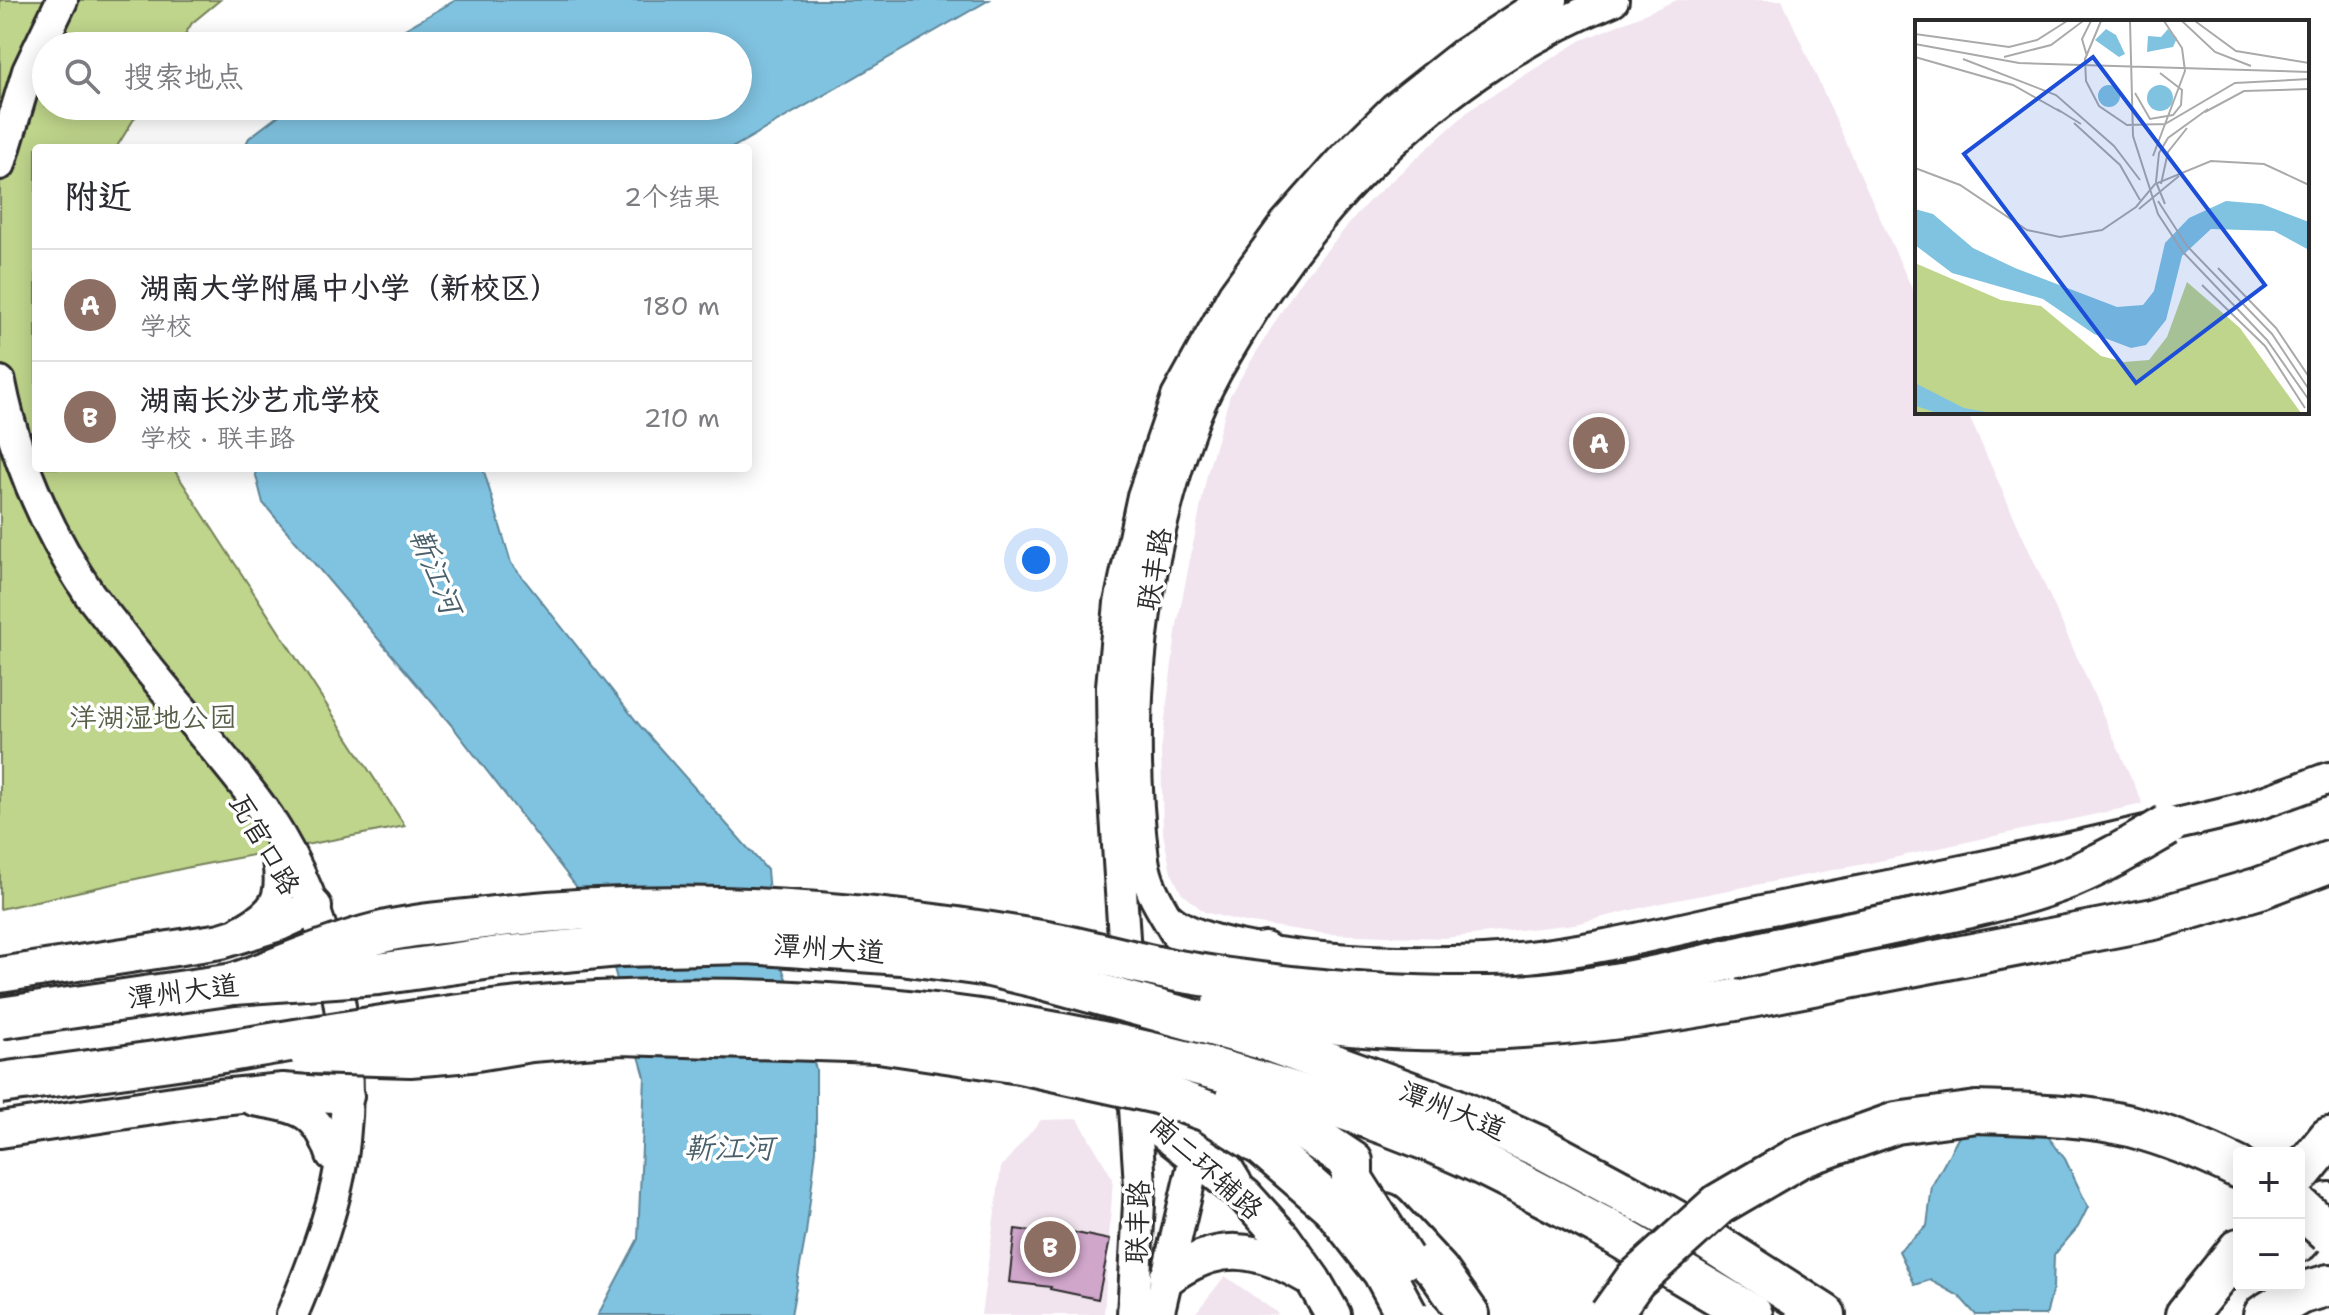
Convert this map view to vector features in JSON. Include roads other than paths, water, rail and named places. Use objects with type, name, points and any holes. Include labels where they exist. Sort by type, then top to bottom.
[{"type":"highway","points":[[234,984],[376,933],[538,912],[689,905],[894,921],[1050,943],[1169,969],[1244,981],[1403,995],[1489,997],[1559,994],[1881,926],[2035,889],[2119,855],[2167,826]]},
{"type":"highway","points":[[894,921],[1072,969],[1244,1009],[1317,1021],[1402,1030],[1548,1026],[1647,1016],[2154,919],[2260,888],[2329,862]]},
{"type":"highway","name":"潭州大道","points":[[0,1018],[234,984],[378,974],[499,957],[589,949],[696,943],[802,945],[949,960],[1036,977],[1266,1040],[1453,1108],[1540,1147],[1620,1190],[1699,1234],[1825,1315]]},
{"type":"highway","name":"潭州大道","points":[[243,1049],[440,1017],[635,1000],[749,1000],[884,1007],[1053,1030],[1302,1094],[1435,1143],[1603,1227],[1752,1315]]},
{"type":"highway","points":[[0,1083],[243,1049],[410,1056],[621,1034],[1009,1045],[1054,1051],[1196,1083],[1244,1100],[1289,1120],[1352,1162],[1352,1179],[1420,1285],[1431,1315]]},
{"type":"highway","points":[[879,1042],[1020,1063],[1157,1093],[1207,1111],[1263,1146],[1332,1206],[1383,1271],[1407,1315]]},
{"type":"highway","points":[[1610,1315],[1635,1280],[1719,1204],[1798,1158],[1896,1123],[1977,1112],[2063,1116],[2129,1126],[2206,1151],[2233,1165]]},
{"type":"highway","points":[[2305,1168],[2329,1138]]},
{"type":"highway","points":[[1352,1179],[1438,1271],[1469,1315]]},
{"type":"highway","points":[[2305,1233],[2329,1203]]},
{"type":"highway","points":[[2305,1211],[2329,1233]]},
{"type":"highway","points":[[2186,1315],[2233,1256]]},
{"type":"highway","points":[[2264,1315],[2299,1294],[2329,1285]]},
{"type":"highway","points":[[2239,1315],[2258,1291]]},
{"type":"main road","points":[[36,32],[50,0]]},
{"type":"main road","points":[[47,32],[62,0]]},
{"type":"main road","name":"联丰路","points":[[1133,1315],[1140,1185],[1113,768],[1112,686],[1120,603],[1143,496],[1177,397],[1234,294],[1285,224],[1340,162],[1395,108],[1462,55],[1524,14],[1552,0]]},
{"type":"main road","name":"联丰路","points":[[1158,1315],[1195,1157],[1201,1098],[1200,1041],[1191,962],[1152,894],[1143,862],[1137,753],[1138,683],[1146,610],[1160,531],[1191,424],[1222,361],[1272,278],[1364,169],[1417,119],[1472,76],[1529,40],[1613,0]]},
{"type":"main road","points":[[0,125],[9,91],[32,40]]},
{"type":"main road","points":[[0,164],[32,63]]},
{"type":"main road","points":[[0,382],[19,456],[64,557],[90,595],[268,817],[295,864],[308,910]]},
{"type":"main road","name":"瓦官口路","points":[[0,434],[4,452],[58,566],[94,619],[254,815],[308,910],[340,1096],[332,1155],[315,1222],[280,1315]]},
{"type":"main road","points":[[1163,913],[1179,928],[1200,937],[1265,950],[1352,961],[1498,960],[1588,948],[1997,864],[2246,807],[2329,778]]},
{"type":"main road","points":[[221,941],[265,915],[277,903],[280,890],[278,860]]},
{"type":"main road","name":"潭州大道","points":[[0,975],[221,941],[279,923],[308,910]]},
{"type":"main road","points":[[1245,1196],[1227,1174],[1215,1152],[1216,991],[1221,975],[1234,960],[1247,952],[1265,950]]},
{"type":"main road","points":[[0,1130],[220,1097],[283,1091],[340,1096],[344,1143],[332,1201],[320,1243],[292,1315]]},
{"type":"main road","points":[[220,1097],[288,1106],[313,1118],[323,1131],[332,1155]]},
{"type":"main road","name":"南二环辅路","points":[[1134,1099],[1163,1131],[1245,1196],[1283,1238],[1333,1315]]},
{"type":"main road","points":[[1167,1278],[1188,1262],[1207,1255],[1253,1252],[1282,1262],[1313,1280]]},
{"type":"water","points":[[456,0],[989,0],[739,144],[246,144],[249,138],[273,120],[752,120],[752,32],[400,32]]},
{"type":"water","name":"靳江河","points":[[255,472],[484,472],[511,563],[641,727],[767,870],[773,940],[816,1069],[816,1150],[806,1233],[791,1315],[598,1315],[638,1239],[645,1077],[599,916],[453,727],[263,503]]},
{"type":"water","points":[[2036,1121],[2065,1159],[2088,1207],[2078,1227],[2054,1255],[2053,1288],[2045,1315],[1976,1315],[1959,1296],[1930,1280],[1915,1285],[1899,1251],[1927,1226],[1932,1186],[1962,1131]]},
{"type":"place","name":"湖南大学附属中小学（新校区）","points":[[1599,443]]},
{"type":"place","name":"湖南长沙艺术学校","points":[[1050,1247]]},
{"type":"park label","name":"洋湖湿地公园","points":[[153,717]]}]
